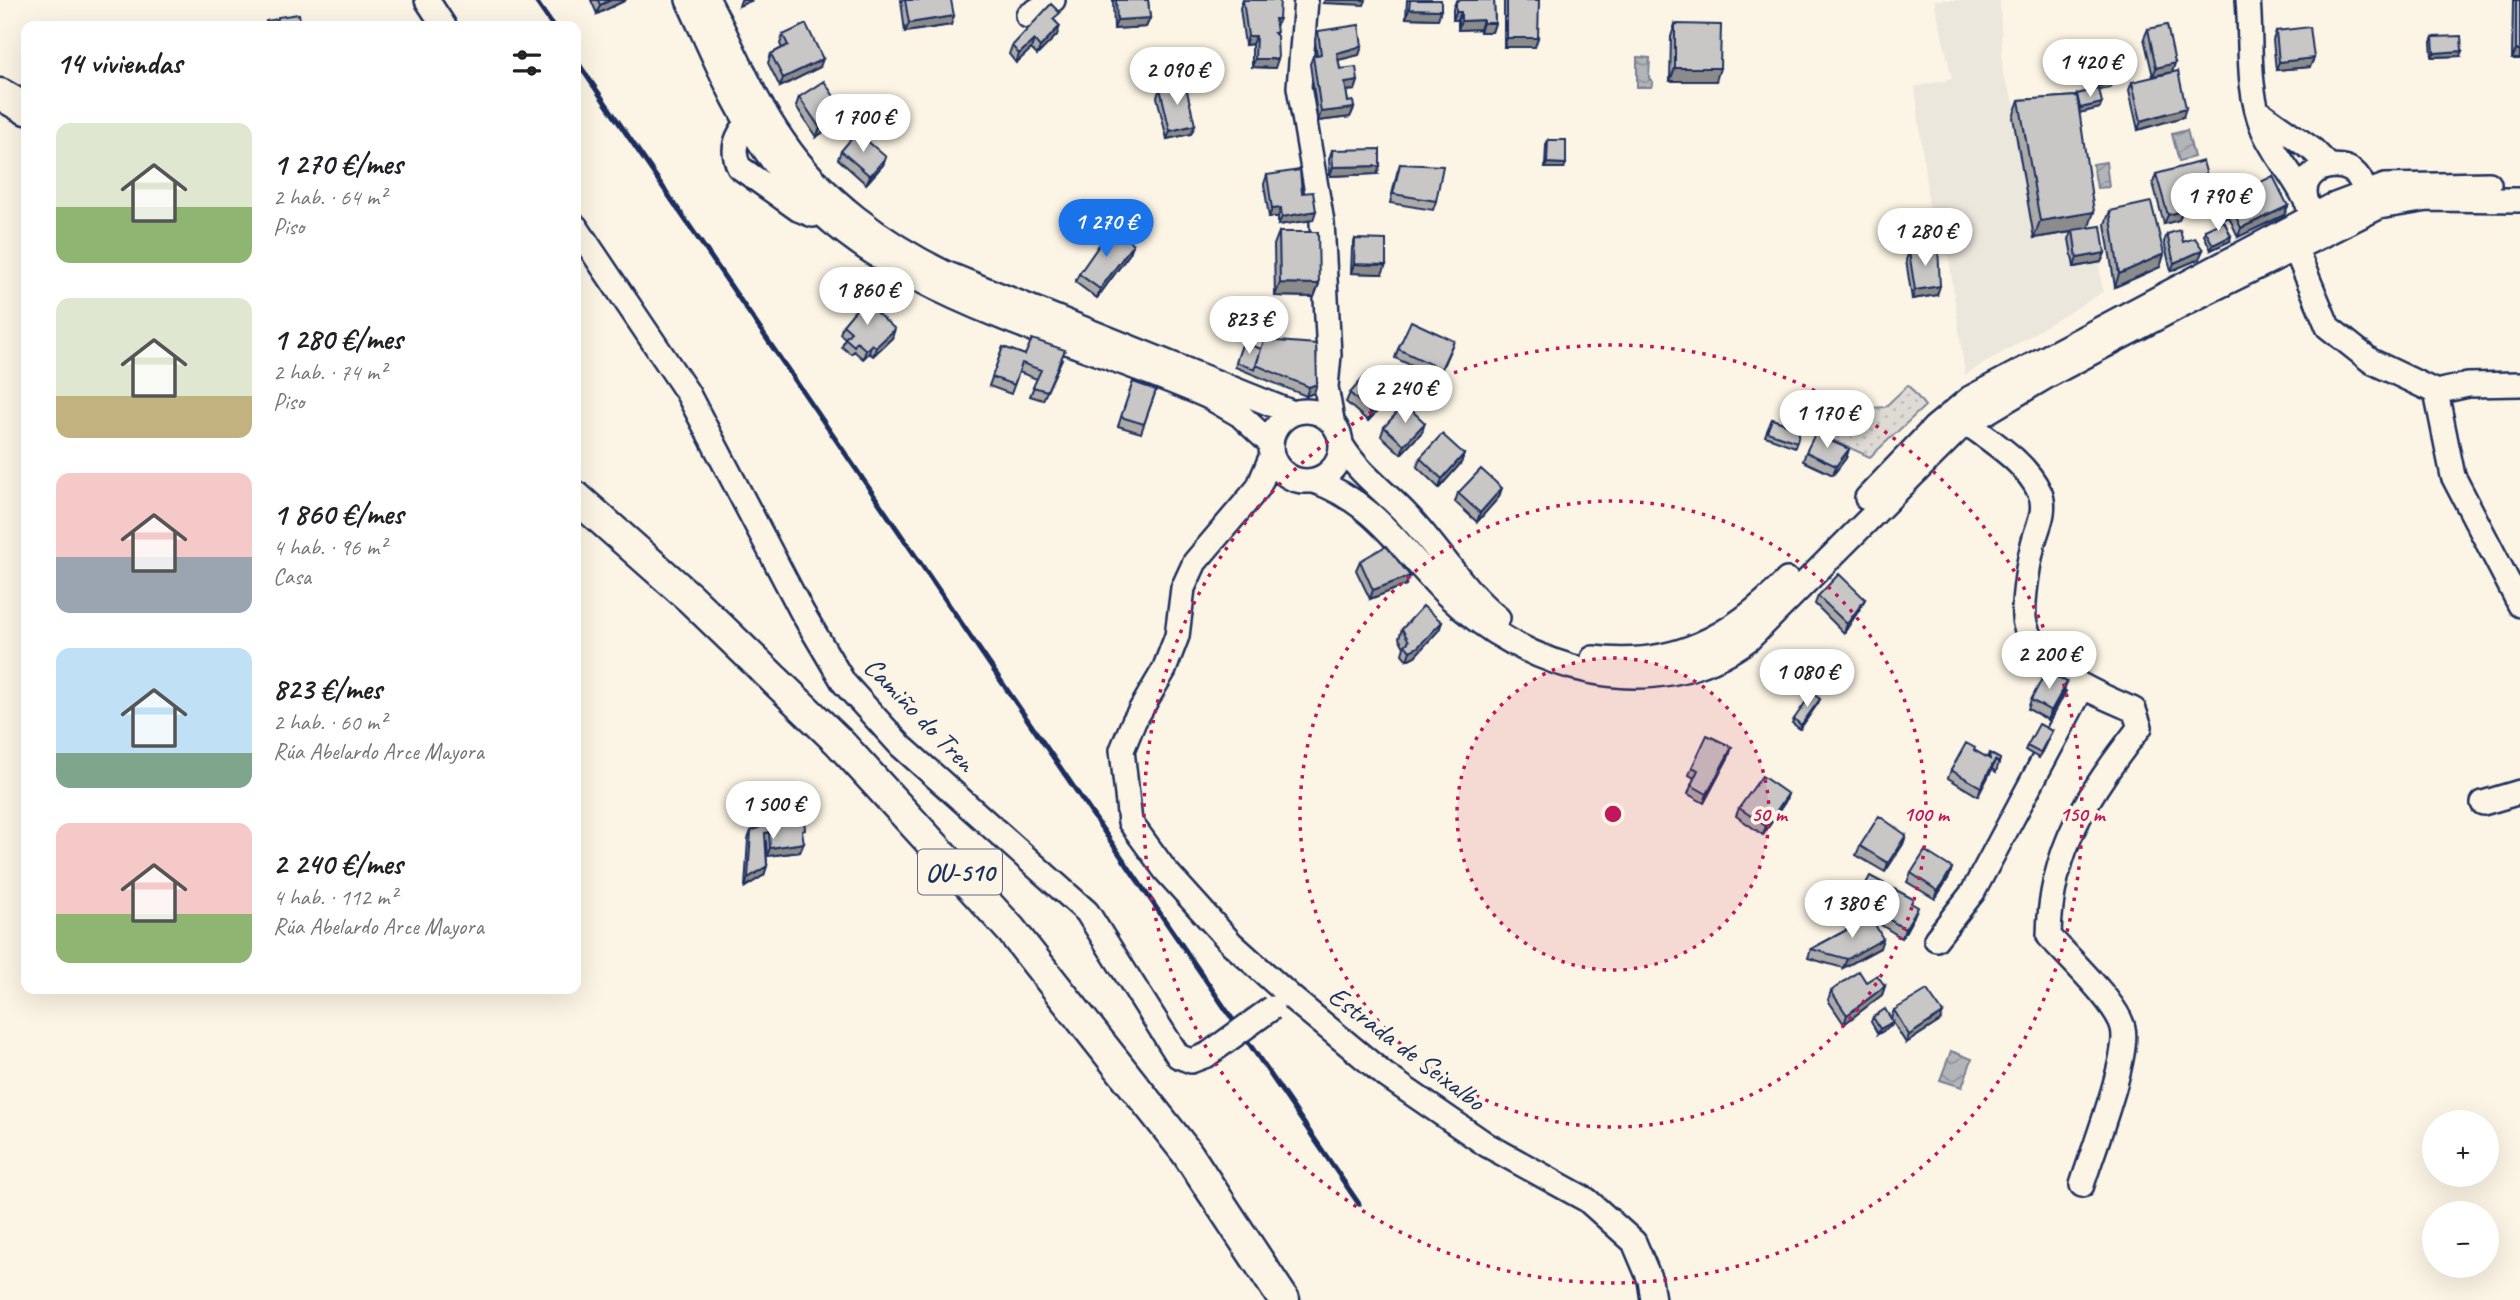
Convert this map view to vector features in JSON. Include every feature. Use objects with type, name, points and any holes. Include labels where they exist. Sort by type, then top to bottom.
[{"type":"main road","points":[[0,94],[21,106]]},
{"type":"main road","name":"OU-510","points":[[581,501],[690,598],[839,742],[1011,930],[1187,1153],[1284,1300]]},
{"type":"street","points":[[427,0],[441,21]]},
{"type":"street","points":[[688,0],[753,122],[779,161],[832,224]]},
{"type":"street","points":[[709,0],[784,144],[818,183],[848,210],[911,256]]},
{"type":"street","points":[[1028,16],[1053,0]]},
{"type":"street","points":[[1258,488],[1272,450],[1277,425],[1313,415],[1326,387],[1329,355],[1322,222],[1298,88],[1306,0]]},
{"type":"street","points":[[2248,0],[2250,73],[2267,137],[2316,211]]},
{"type":"street","points":[[726,34],[730,69],[753,122]]},
{"type":"street","points":[[2259,112],[2339,167],[2361,199],[2395,203],[2446,198],[2520,200]]},
{"type":"street","points":[[753,122],[735,144],[734,157],[739,167],[798,209],[832,224],[890,264],[941,291],[1209,397],[1240,415],[1272,450],[1277,466],[1358,502],[1445,592],[1505,640],[1533,655],[1591,672],[1656,675],[1698,667],[1729,653],[1749,639],[1973,419],[1990,399],[2003,389],[2061,360],[2068,350],[2068,344]]},
{"type":"street","points":[[779,161],[830,209],[863,234],[986,290],[1313,415],[1338,429],[1342,446],[1361,474],[1428,538],[1471,593],[1503,622],[1541,643],[1581,656],[1627,660],[1650,658],[1701,645],[1736,626],[1774,593],[1945,418],[1990,386],[2183,287],[2316,211],[2361,199],[2385,186],[2449,183],[2520,186]]},
{"type":"street","points":[[751,175],[771,172],[779,161]]},
{"type":"street","points":[[2300,246],[2316,211],[2313,176],[2339,167],[2449,183]]},
{"type":"street","points":[[1973,419],[2154,319],[2364,214],[2395,203]]},
{"type":"street","name":"Camiño do Tren","points":[[581,234],[687,392],[802,612],[844,683],[901,746],[1087,912],[1178,1056],[1191,1061],[1207,1055],[1282,1003]]},
{"type":"street","points":[[2300,246],[2328,327],[2371,361],[2436,392],[2468,385],[2520,384]]},
{"type":"street","points":[[2436,392],[2453,476],[2520,605]]},
{"type":"street","points":[[1973,419],[2016,460],[2040,494],[2043,520],[2032,548],[2024,622],[2040,656],[2082,688],[2134,710],[2140,727],[2093,789],[2073,827],[2050,900],[2049,936],[2097,989],[2123,1028],[2122,1055],[2082,1185]]},
{"type":"street","points":[[1258,488],[1304,480],[1332,470],[1342,446]]},
{"type":"street","name":"Estrada de Seixalbo","points":[[1258,488],[1195,562],[1183,588],[1177,636],[1164,670],[1134,721],[1122,750],[1130,822],[1165,870],[1282,1003],[1487,1145],[1587,1200],[1634,1242],[1650,1280],[1653,1300]]},
{"type":"street","points":[[1936,939],[1973,892],[2082,688]]},
{"type":"street","points":[[2483,803],[2520,792]]},
{"type":"shaded area","points":[[1934,0],[2000,0],[2003,75],[2016,107],[2075,103],[2103,292],[1965,375],[1945,230],[1930,217],[1915,87],[1952,79]]},
{"type":"shaded area","points":[[1908,385],[1925,406],[1870,457],[1817,433],[1849,410],[1885,407]]},
{"type":"water","points":[[1637,57],[1650,58],[1649,78],[1653,82],[1651,87],[1637,87]]},
{"type":"water","points":[[2187,130],[2194,157],[2179,161],[2172,134]]},
{"type":"water","points":[[2106,162],[2109,187],[2097,188],[2093,164]]},
{"type":"water","points":[[1951,1051],[1972,1059],[1962,1087],[1940,1080]]},
{"type":"building","points":[[598,0],[611,0],[600,5]]},
{"type":"building","points":[[905,0],[951,0],[954,16],[909,23]]},
{"type":"building","points":[[1116,0],[1148,0],[1150,18],[1117,20]]},
{"type":"building","points":[[1243,0],[1280,0],[1279,19],[1275,19],[1277,32],[1274,33],[1277,36],[1278,59],[1255,59],[1256,36],[1248,36]]},
{"type":"building","points":[[1410,0],[1441,0],[1441,10],[1409,9]]},
{"type":"building","points":[[1494,0],[1495,23],[1483,23],[1483,20],[1461,21],[1461,12],[1456,12],[1456,1]]},
{"type":"building","points":[[1507,0],[1539,0],[1538,38],[1507,38]]},
{"type":"building","points":[[2516,0],[2520,0],[2520,50],[2516,50]]},
{"type":"building","points":[[1051,4],[1060,13],[1053,19],[1060,26],[1040,47],[1034,40],[1019,54],[1012,46]]},
{"type":"building","points":[[299,14],[300,21],[266,21]]},
{"type":"building","points":[[806,24],[823,59],[783,78],[771,54],[788,45],[783,35]]},
{"type":"building","points":[[1675,24],[1721,25],[1720,68],[1675,68]]},
{"type":"building","points":[[1359,25],[1362,46],[1337,53],[1340,69],[1356,67],[1358,81],[1345,83],[1348,102],[1353,101],[1354,108],[1321,112],[1313,56],[1321,54],[1318,31]]},
{"type":"building","points":[[2167,25],[2175,63],[2156,68],[2148,29]]},
{"type":"building","points":[[2310,27],[2314,58],[2279,62],[2276,31]]},
{"type":"building","points":[[2461,36],[2462,51],[2434,53],[2433,37]]},
{"type":"building","points":[[2107,63],[2111,83],[2091,88],[2086,67]]},
{"type":"building","points":[[2178,71],[2186,108],[2141,121],[2132,82]]},
{"type":"building","points":[[824,81],[844,112],[820,128],[799,97]]},
{"type":"building","points":[[1185,83],[1195,125],[1170,131],[1160,88]]},
{"type":"building","points":[[2099,89],[2102,103],[2080,108],[2077,94]]},
{"type":"building","points":[[2077,96],[2094,212],[2040,221],[2019,100]]},
{"type":"building","points":[[857,132],[886,157],[870,176],[841,151]]},
{"type":"building","points":[[1548,140],[1566,140],[1566,164],[1547,163]]},
{"type":"building","points":[[1380,149],[1380,166],[1333,167],[1332,150]]},
{"type":"building","points":[[2203,161],[2210,187],[2186,194],[2188,202],[2180,205],[2182,211],[2168,215],[2156,174]]},
{"type":"building","points":[[1400,164],[1443,166],[1436,201],[1393,194]]},
{"type":"building","points":[[1300,170],[1302,193],[1313,192],[1316,211],[1282,217],[1281,208],[1272,209],[1267,175]]},
{"type":"building","points":[[2273,176],[2288,206],[2241,228],[2232,208],[2228,210],[2223,200]]},
{"type":"building","points":[[2151,202],[2164,254],[2119,274],[2110,211]]},
{"type":"building","points":[[2224,221],[2231,236],[2213,245],[2205,230]]},
{"type":"building","points":[[2101,226],[2105,253],[2077,258],[2073,230]]},
{"type":"building","points":[[1111,228],[1133,244],[1100,289],[1079,274]]},
{"type":"building","points":[[2180,230],[2183,242],[2195,238],[2203,250],[2174,263],[2167,234]]},
{"type":"building","points":[[1279,232],[1318,232],[1319,284],[1280,283]]},
{"type":"building","points":[[1355,239],[1386,240],[1386,265],[1354,264]]},
{"type":"building","points":[[1938,247],[1940,286],[1915,290],[1909,252]]},
{"type":"building","points":[[863,301],[895,329],[876,347],[872,344],[866,350],[857,342],[854,346],[845,338],[851,332],[843,325]]},
{"type":"building","points":[[1411,321],[1454,341],[1441,369],[1398,349]]},
{"type":"building","points":[[1032,339],[1065,350],[1047,391],[1033,387],[1041,370],[1022,363],[1014,385],[992,377],[1003,347],[1025,355]]},
{"type":"building","points":[[1264,340],[1316,344],[1317,384],[1309,387],[1256,365]]},
{"type":"building","points":[[1243,342],[1261,349],[1255,370],[1236,362]]},
{"type":"building","points":[[1367,374],[1388,394],[1371,413],[1350,393]]},
{"type":"building","points":[[1133,382],[1156,390],[1144,424],[1121,417]]},
{"type":"building","points":[[1405,404],[1425,423],[1404,445],[1384,427]]},
{"type":"building","points":[[1772,419],[1800,429],[1797,442],[1767,432]]},
{"type":"building","points":[[1442,434],[1464,454],[1442,479],[1420,458]]},
{"type":"building","points":[[1815,434],[1849,449],[1836,466],[1806,452]]},
{"type":"building","points":[[1481,469],[1502,488],[1480,513],[1458,493]]},
{"type":"building","points":[[1386,546],[1410,576],[1373,590],[1360,561]]},
{"type":"building","points":[[1839,574],[1865,599],[1847,624],[1818,596]]},
{"type":"building","points":[[1423,606],[1442,622],[1418,647],[1410,651],[1405,645],[1409,641],[1402,629]]},
{"type":"building","points":[[2046,671],[2067,682],[2051,711],[2031,700]]},
{"type":"building","points":[[1812,693],[1820,699],[1801,725],[1794,719]]},
{"type":"building","points":[[2039,724],[2052,731],[2040,753],[2027,746]]},
{"type":"building","points":[[1707,735],[1732,747],[1707,794],[1691,785],[1698,770],[1692,767]]},
{"type":"building","points":[[1966,743],[1990,759],[1989,753],[2000,759],[1999,763],[1995,760],[1981,787],[1951,770]]},
{"type":"building","points":[[1762,776],[1788,794],[1766,826],[1739,808]]},
{"type":"building","points":[[1879,816],[1906,835],[1888,863],[1860,846]]},
{"type":"building","points":[[804,818],[804,843],[770,848],[769,832],[765,833],[767,866],[748,878],[751,831],[767,824]]},
{"type":"building","points":[[1925,851],[1952,868],[1938,891],[1911,873]]},
{"type":"building","points":[[1870,876],[1913,899],[1911,903],[1918,907],[1905,929],[1857,900]]},
{"type":"building","points":[[1871,917],[1883,939],[1847,959],[1811,949]]},
{"type":"building","points":[[1859,971],[1866,982],[1877,975],[1885,986],[1847,1015],[1831,991]]},
{"type":"building","points":[[1927,990],[1943,1013],[1909,1035],[1894,1010]]},
{"type":"building","points":[[1885,1009],[1893,1022],[1880,1029],[1873,1017]]},
{"type":"railway","points":[[535,0],[550,21]]},
{"type":"railway","points":[[581,67],[1359,1204]]}]
